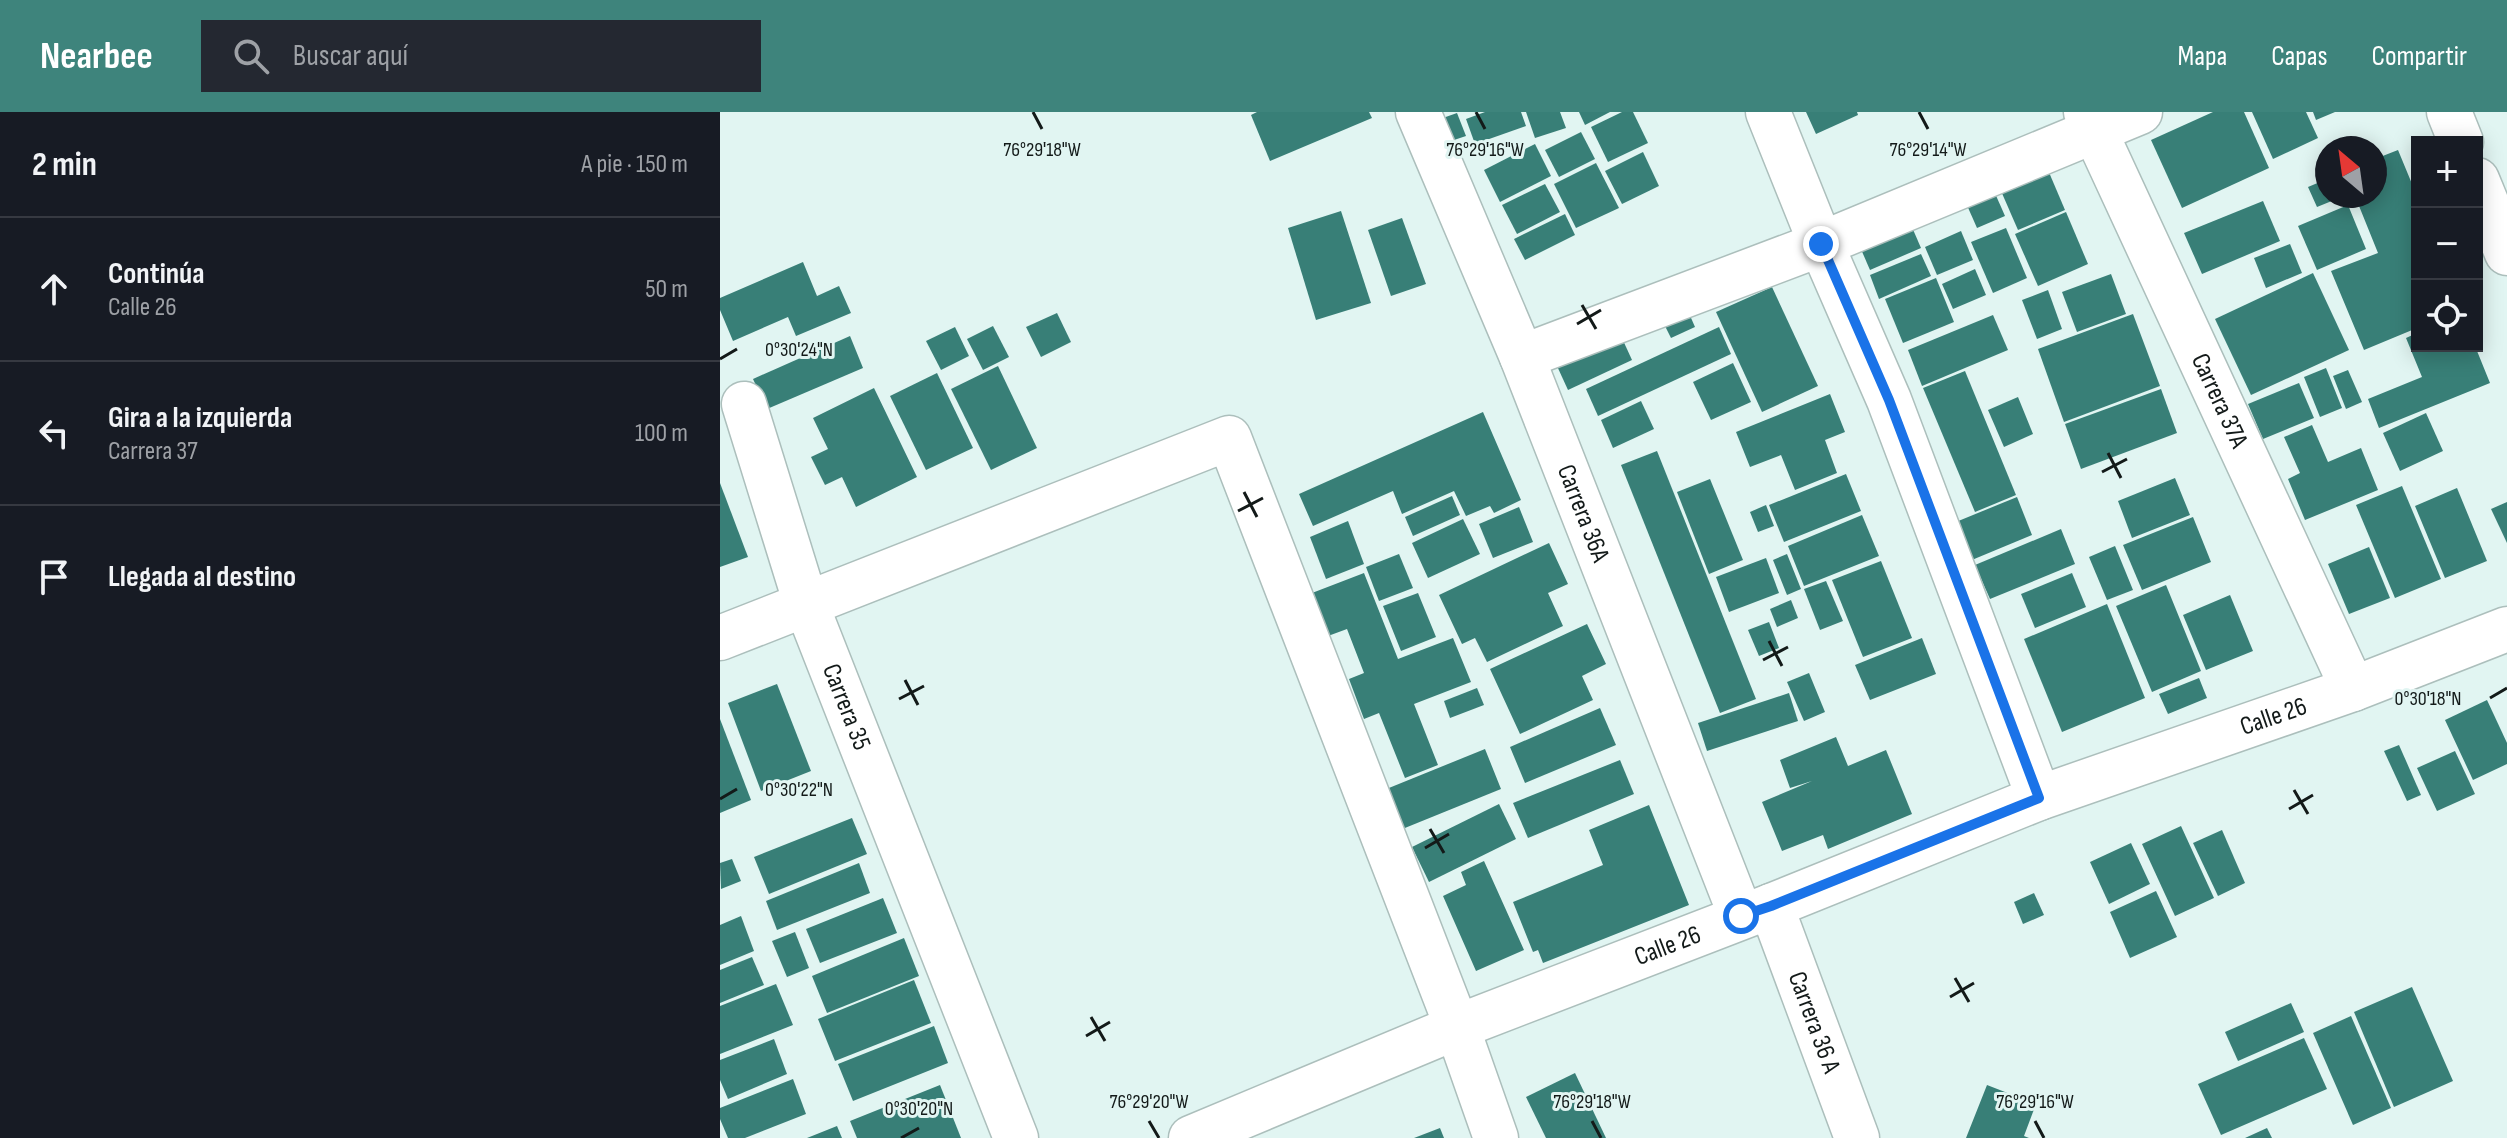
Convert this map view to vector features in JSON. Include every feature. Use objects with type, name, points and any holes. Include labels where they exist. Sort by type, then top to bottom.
[{"type":"street","name":"Carrera 36A","points":[[1418,112],[1756,911]]},
{"type":"street","points":[[1768,112],[1889,400],[2039,798]]},
{"type":"street","points":[[1522,357],[1821,244],[2089,121],[2140,112]]},
{"type":"street","points":[[2449,112],[2459,136]]},
{"type":"street","name":"Carrera 37A","points":[[2089,121],[2353,689]]},
{"type":"street","points":[[2483,195],[2507,253]]},
{"type":"street","name":"Carrera 35","points":[[744,404],[806,604],[1016,1138]]},
{"type":"street","points":[[720,638],[1229,438],[1457,1027],[1496,1138]]},
{"type":"street","name":"Calle 26","points":[[1191,1138],[1457,1027],[2039,798],[2353,689],[2507,629]]},
{"type":"street","name":"Carrera 36 A","points":[[1756,911],[1857,1138]]},
{"type":"building","points":[[1257,112],[1369,112],[1372,118],[1270,161],[1251,115]]},
{"type":"building","points":[[1485,112],[1521,112],[1526,126],[1475,144],[1466,119]]},
{"type":"building","points":[[1526,112],[1560,112],[1566,128],[1535,138]]},
{"type":"building","points":[[1579,112],[1610,112],[1585,125]]},
{"type":"building","points":[[1622,112],[1633,112],[1648,143],[1608,162],[1591,127]]},
{"type":"building","points":[[1806,112],[1857,112],[1858,115],[1816,134]]},
{"type":"building","points":[[2213,112],[2244,112],[2269,168],[2182,208],[2151,140]]},
{"type":"building","points":[[2252,112],[2306,112],[2317,136],[2315,139],[2273,159]]},
{"type":"building","points":[[2313,112],[2335,112],[2316,120]]},
{"type":"building","points":[[1457,113],[1466,136],[1448,142],[1440,119]]},
{"type":"building","points":[[1581,132],[1595,159],[1559,177],[1545,150]]},
{"type":"building","points":[[1535,144],[1551,176],[1500,202],[1484,170]]},
{"type":"building","points":[[2398,150],[2411,181],[2411,330],[2364,350],[2331,271],[2378,253],[2360,208],[2387,208],[2387,154]]},
{"type":"building","points":[[1643,152],[1659,186],[1622,204],[1605,171]]},
{"type":"building","points":[[1596,163],[1619,208],[1576,228],[1554,184]]},
{"type":"building","points":[[2048,170],[2065,210],[2018,230],[2001,191]]},
{"type":"building","points":[[1545,184],[1560,212],[1517,234],[1502,205]]},
{"type":"building","points":[[2315,184],[2315,203],[2308,187]]},
{"type":"building","points":[[1994,191],[2005,216],[1977,228],[1966,203]]},
{"type":"building","points":[[2263,201],[2280,241],[2202,274],[2184,233]]},
{"type":"building","points":[[2341,208],[2349,208],[2366,249],[2317,270],[2298,226]]},
{"type":"building","points":[[1341,211],[1371,303],[1316,320],[1288,228]]},
{"type":"building","points":[[2066,212],[2088,264],[2038,286],[2015,234]]},
{"type":"building","points":[[1565,214],[1575,235],[1525,260],[1514,239]]},
{"type":"building","points":[[1402,218],[1426,284],[1391,296],[1368,230]]},
{"type":"building","points":[[1908,218],[1921,248],[1870,270],[1857,240]]},
{"type":"building","points":[[2006,228],[2027,278],[1993,293],[1971,242]]},
{"type":"building","points":[[1961,231],[1973,260],[1937,275],[1925,247]]},
{"type":"building","points":[[2290,244],[2302,273],[2266,288],[2254,258]]},
{"type":"building","points":[[1921,254],[1931,276],[1879,299],[1870,275]]},
{"type":"building","points":[[803,262],[817,296],[839,286],[851,313],[796,336],[788,317],[733,341],[720,310],[720,298]]},
{"type":"building","points":[[1975,269],[1986,295],[1953,309],[1942,284]]},
{"type":"building","points":[[2313,273],[2349,350],[2251,395],[2215,319]]},
{"type":"building","points":[[2111,274],[2126,314],[2077,332],[2062,292]]},
{"type":"building","points":[[1936,278],[1954,322],[1903,343],[1885,299]]},
{"type":"building","points":[[1772,287],[1818,386],[1762,412],[1716,312]]},
{"type":"building","points":[[2048,290],[2062,329],[2037,339],[2022,300]]},
{"type":"building","points":[[1688,311],[1695,327],[1671,338],[1663,322]]},
{"type":"building","points":[[1057,313],[1071,342],[1041,357],[1026,327]]},
{"type":"building","points":[[2133,314],[2160,386],[2064,422],[2038,349]]},
{"type":"building","points":[[1993,315],[2008,350],[1922,386],[1908,350]]},
{"type":"building","points":[[993,326],[1009,357],[983,370],[967,339]]},
{"type":"building","points":[[955,327],[969,356],[941,370],[926,341]]},
{"type":"building","points":[[1719,327],[1731,354],[1598,416],[1586,389]]},
{"type":"building","points":[[850,336],[863,368],[767,409],[753,379]]},
{"type":"building","points":[[1621,336],[1632,360],[1568,390],[1557,366]]},
{"type":"building","points":[[2412,352],[2477,352],[2490,383],[2379,428],[2368,399],[2422,377]]},
{"type":"building","points":[[1733,363],[1751,402],[1711,420],[1693,382]]},
{"type":"building","points":[[998,366],[1037,448],[991,470],[951,389]]},
{"type":"building","points":[[2326,368],[2342,408],[2320,417],[2304,377]]},
{"type":"building","points":[[2348,370],[2362,402],[2346,409],[2333,376]]},
{"type":"building","points":[[1965,371],[2016,495],[1975,512],[1923,388]]},
{"type":"building","points":[[937,373],[973,448],[926,470],[890,396]]},
{"type":"building","points":[[2299,383],[2314,418],[2263,439],[2248,404]]},
{"type":"building","points":[[874,388],[917,477],[856,507],[842,477],[825,485],[811,457],[828,449],[813,418]]},
{"type":"building","points":[[2161,389],[2177,433],[2081,469],[2065,424]]},
{"type":"building","points":[[1830,394],[1845,432],[1825,440],[1837,473],[1795,490],[1781,455],[1750,467],[1736,432]]},
{"type":"building","points":[[2018,397],[2033,434],[2004,447],[1988,410]]},
{"type":"building","points":[[1641,401],[1654,429],[1613,448],[1601,420]]},
{"type":"building","points":[[1483,412],[1521,500],[1494,513],[1490,506],[1466,516],[1454,491],[1402,514],[1393,491],[1313,526],[1299,494]]},
{"type":"building","points":[[2426,413],[2443,451],[2400,471],[2383,433]]},
{"type":"building","points":[[2312,425],[2328,462],[2361,448],[2378,490],[2305,520],[2288,479],[2300,473],[2284,437]]},
{"type":"building","points":[[1657,451],[1756,699],[1720,713],[1621,465]]},
{"type":"building","points":[[1846,474],[1861,511],[1784,542],[1769,505]]},
{"type":"building","points":[[2175,478],[2190,515],[2132,538],[2118,501]]},
{"type":"building","points":[[1710,479],[1743,560],[1709,574],[1677,492]]},
{"type":"building","points":[[720,483],[748,557],[720,567]]},
{"type":"building","points":[[2402,486],[2441,579],[2395,598],[2356,505]]},
{"type":"building","points":[[2457,488],[2487,561],[2445,578],[2415,506]]},
{"type":"building","points":[[1452,496],[1460,515],[1413,536],[1405,517]]},
{"type":"building","points":[[2017,497],[2032,535],[1967,562],[1951,524]]},
{"type":"building","points":[[2507,502],[2507,543],[2491,509]]},
{"type":"building","points":[[1766,505],[1774,526],[1758,532],[1750,512]]},
{"type":"building","points":[[1519,507],[1533,542],[1493,558],[1479,524]]},
{"type":"building","points":[[1862,515],[1879,556],[1804,586],[1788,546]]},
{"type":"building","points":[[2193,517],[2211,562],[2142,590],[2123,545]]},
{"type":"building","points":[[1463,519],[1480,554],[1428,578],[1412,543]]},
{"type":"building","points":[[1348,521],[1364,564],[1326,579],[1310,537]]},
{"type":"building","points":[[2061,529],[2075,564],[1990,599],[1975,565]]},
{"type":"building","points":[[1549,543],[1568,584],[1548,593],[1563,626],[1487,662],[1475,638],[1462,644],[1439,595]]},
{"type":"building","points":[[2115,546],[2133,590],[2107,600],[2089,557]]},
{"type":"building","points":[[2369,547],[2390,598],[2349,614],[2328,564]]},
{"type":"building","points":[[1399,554],[1413,588],[1379,601],[1366,567]]},
{"type":"building","points":[[1787,554],[1801,589],[1787,595],[1773,560]]},
{"type":"building","points":[[1766,558],[1779,593],[1729,612],[1716,577]]},
{"type":"building","points":[[1881,561],[1912,638],[1863,657],[1832,580]]},
{"type":"building","points":[[1364,573],[1398,659],[1453,638],[1471,682],[1414,704],[1438,765],[1405,778],[1379,713],[1364,719],[1349,679],[1364,673],[1347,629],[1328,636],[1312,593]]},
{"type":"building","points":[[2072,573],[2086,607],[2035,628],[2021,594]]},
{"type":"building","points":[[1826,581],[1843,621],[1820,630],[1804,589]]},
{"type":"building","points":[[2166,585],[2201,671],[2152,692],[2116,606]]},
{"type":"building","points":[[1418,593],[1436,637],[1401,651],[1383,606]]},
{"type":"building","points":[[2230,595],[2253,651],[2206,670],[2183,615]]},
{"type":"building","points":[[1791,600],[1798,618],[1777,627],[1770,609]]},
{"type":"building","points":[[2107,604],[2145,698],[2062,732],[2024,639]]},
{"type":"building","points":[[1769,622],[1779,648],[1759,656],[1748,630]]},
{"type":"building","points":[[1587,624],[1606,664],[1582,676],[1593,700],[1520,734],[1490,669]]},
{"type":"building","points":[[1922,638],[1936,674],[1870,700],[1855,665]]},
{"type":"building","points":[[1809,673],[1825,712],[1804,721],[1787,682]]},
{"type":"building","points":[[2199,678],[2207,698],[2168,714],[2159,694]]},
{"type":"building","points":[[777,684],[811,771],[761,791],[728,703]]},
{"type":"building","points":[[1477,688],[1484,705],[1450,718],[1444,701]]},
{"type":"building","points":[[1789,693],[1798,721],[1707,751],[1698,723]]},
{"type":"building","points":[[2487,700],[2507,743],[2507,764],[2473,780],[2445,720]]},
{"type":"building","points":[[1600,708],[1616,745],[1525,783],[1510,747]]},
{"type":"building","points":[[720,719],[751,800],[720,813]]},
{"type":"building","points":[[1836,737],[1848,766],[1886,750],[1912,814],[1828,849],[1823,835],[1782,851],[1762,802],[1812,781],[1790,788],[1780,760]]},
{"type":"building","points":[[2399,745],[2421,795],[2407,801],[2384,751]]},
{"type":"building","points":[[1485,749],[1501,789],[1395,832],[1379,792]]},
{"type":"building","points":[[2455,751],[2475,794],[2437,811],[2417,768]]},
{"type":"building","points":[[1620,760],[1634,794],[1528,838],[1513,803]]},
{"type":"building","points":[[1499,804],[1516,839],[1429,882],[1412,847]]},
{"type":"building","points":[[1649,805],[1689,905],[1543,963],[1538,950],[1533,952],[1513,902],[1603,865],[1589,830]]},
{"type":"building","points":[[852,818],[867,854],[769,894],[754,857]]},
{"type":"building","points":[[2181,826],[2214,898],[2175,916],[2142,844]]},
{"type":"building","points":[[2222,830],[2245,883],[2218,896],[2193,843]]},
{"type":"building","points":[[2131,843],[2150,884],[2109,904],[2090,862]]},
{"type":"building","points":[[732,859],[741,881],[721,889],[720,863]]},
{"type":"building","points":[[1484,861],[1524,950],[1476,971],[1443,896],[1466,885],[1461,872]]},
{"type":"building","points":[[859,863],[870,893],[777,930],[766,901]]},
{"type":"building","points":[[2156,891],[2177,937],[2130,958],[2110,912]]},
{"type":"building","points":[[2034,893],[2044,915],[2023,924],[2014,902]]},
{"type":"building","points":[[883,898],[897,933],[820,963],[806,929]]},
{"type":"building","points":[[741,916],[754,951],[720,965],[720,925]]},
{"type":"building","points":[[795,932],[809,968],[787,977],[772,941]]},
{"type":"building","points":[[904,938],[919,976],[827,1013],[812,976]]},
{"type":"building","points":[[752,957],[764,985],[720,1003],[720,970]]},
{"type":"building","points":[[914,980],[931,1023],[835,1061],[818,1019]]},
{"type":"building","points":[[776,984],[793,1025],[720,1054],[720,1006]]},
{"type":"building","points":[[2412,987],[2453,1081],[2394,1107],[2354,1012]]},
{"type":"building","points":[[2291,1003],[2304,1032],[2238,1061],[2225,1032]]},
{"type":"building","points":[[2351,1016],[2391,1108],[2353,1125],[2313,1033]]},
{"type":"building","points":[[934,1026],[948,1063],[853,1101],[838,1064]]},
{"type":"building","points":[[2304,1038],[2327,1089],[2221,1135],[2198,1084]]},
{"type":"building","points":[[774,1039],[787,1074],[728,1099],[720,1080],[720,1060]]},
{"type":"building","points":[[1575,1073],[1606,1138],[1546,1138],[1526,1097]]},
{"type":"building","points":[[793,1079],[806,1114],[745,1138],[728,1138],[720,1119],[720,1108]]},
{"type":"building","points":[[940,1085],[961,1138],[857,1138],[850,1121]]},
{"type":"building","points":[[1987,1085],[2036,1104],[2024,1136],[2029,1138],[1966,1138]]},
{"type":"building","points":[[837,1126],[842,1138],[807,1138]]},
{"type":"building","points":[[1440,1128],[1444,1138],[1414,1138]]},
{"type":"building","points":[[2267,1128],[2272,1138],[2245,1138]]},
{"type":"route","points":[[1741,916],[2039,798],[1889,400],[1821,244]]}]
